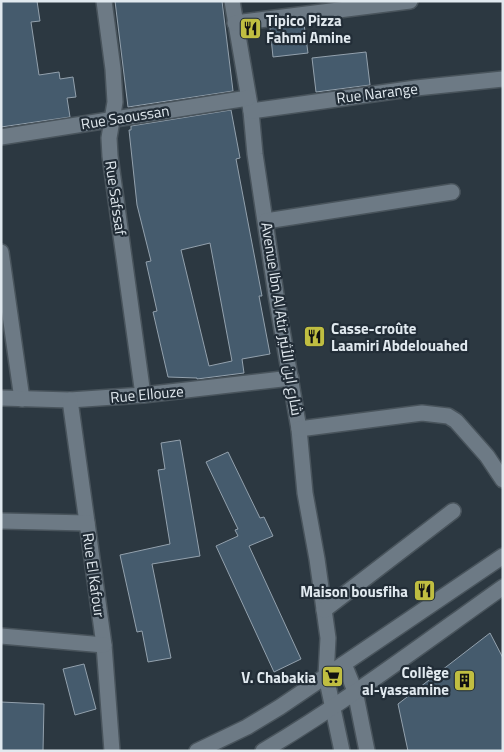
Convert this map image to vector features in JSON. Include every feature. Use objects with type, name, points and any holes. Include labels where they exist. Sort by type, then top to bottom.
[{"type":"street","name":"Rue Safssaf","points":[[104,1],[113,69],[115,102],[109,138],[110,156],[143,395]]},
{"type":"street","name":"Avenue Ibn Al Atir شارع ابن الأثير","points":[[232,1],[250,105],[255,154],[276,295],[292,378],[305,493],[317,558],[328,638],[326,676],[342,751]]},
{"type":"street","points":[[235,23],[410,1]]},
{"type":"street","name":"Rue Narange","points":[[250,105],[503,79]]},
{"type":"street","name":"Rue Saoussan","points":[[1,137],[113,118],[220,104],[250,105]]},
{"type":"street","points":[[266,221],[452,192]]},
{"type":"street","points":[[2,255],[22,399]]},
{"type":"street","name":"Rue Ellouze","points":[[1,398],[70,400],[143,395],[292,378]]},
{"type":"street","name":"Rue El Kafour","points":[[70,400],[104,645],[112,751]]},
{"type":"street","points":[[299,429],[422,413],[448,416],[456,422],[487,456],[503,480]]},
{"type":"street","points":[[324,610],[453,511]]},
{"type":"street","points":[[1,521],[87,523]]},
{"type":"street","points":[[197,751],[247,727],[280,707],[503,556]]},
{"type":"street","points":[[263,751],[302,728],[503,587]]},
{"type":"street","points":[[1,636],[104,645]]},
{"type":"street","name":"Avenue Ibn Al Atir شارع ابن الأثير","points":[[328,638],[344,664],[355,691],[367,751]]},
{"type":"building","points":[[1,1],[37,1],[40,21],[31,22],[39,75],[59,72],[60,79],[73,77],[76,97],[67,98],[70,117],[1,127]]},
{"type":"building","points":[[115,1],[222,1],[233,91],[128,107]]},
{"type":"building","points":[[304,24],[308,53],[273,57],[270,28]]},
{"type":"building","points":[[366,52],[370,85],[316,92],[312,58]]},
{"type":"building","points":[[231,110],[240,158],[236,159],[262,296],[259,296],[270,354],[242,359],[244,373],[197,379],[168,377],[153,312],[157,311],[146,262],[151,261],[137,205],[129,130],[131,130],[131,126]],"holes":[[[210,243],[232,361],[209,366],[181,250]]]},
{"type":"building","points":[[180,440],[200,556],[152,564],[171,658],[148,662],[142,631],[137,632],[120,555],[170,544],[158,470],[165,469],[161,443]]},
{"type":"building","points":[[228,452],[260,518],[264,517],[273,536],[249,546],[301,659],[274,672],[216,546],[238,536],[235,530],[238,529],[206,462]]},
{"type":"building","name":"Collège al-yassamine","points":[[490,633],[503,658],[503,751],[408,751],[398,704]]},
{"type":"building","points":[[84,664],[96,709],[75,715],[63,669]]},
{"type":"building","points":[[1,702],[44,704],[43,751],[1,751]]},
{"type":"place","name":"Tipico Pizza Fahmi Amine","points":[[250,29]]},
{"type":"place","name":"Casse-croûte Laamiri Abdelouahed","points":[[315,337]]},
{"type":"place","name":"Maison bousfiha","points":[[424,591]]},
{"type":"place","name":"V. Chabakia","points":[[332,677]]},
{"type":"place","name":"Collège al-yassamine","points":[[465,681]]}]
